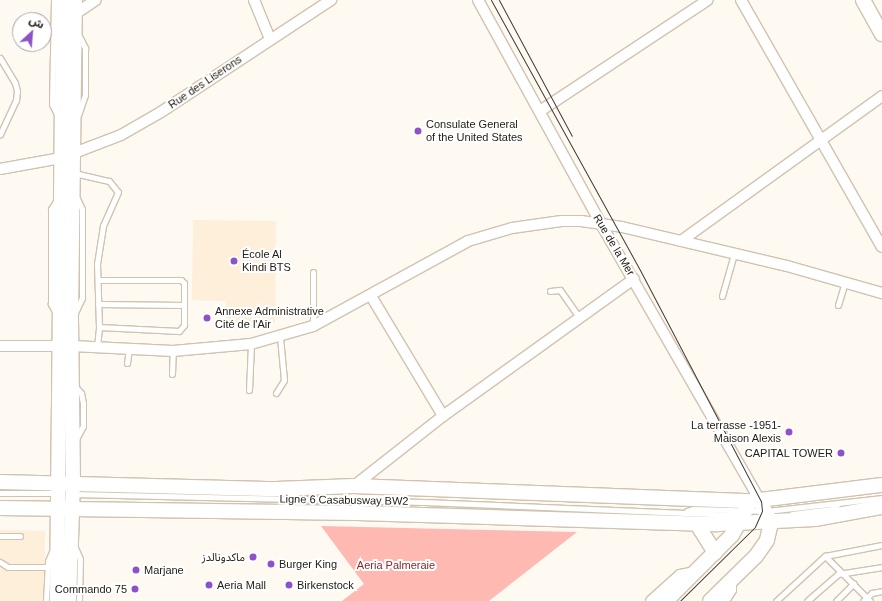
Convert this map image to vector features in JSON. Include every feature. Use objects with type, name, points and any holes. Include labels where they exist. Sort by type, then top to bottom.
[{"type":"main road","points":[[63,0],[68,120]]},
{"type":"main road","points":[[69,601],[65,542],[66,509],[73,488],[74,384],[66,346],[65,318],[68,120],[75,0]]},
{"type":"main road","points":[[863,0],[882,34]]},
{"type":"main road","points":[[67,156],[73,173],[67,193]]},
{"type":"main road","points":[[66,346],[60,380],[59,442],[59,488],[66,509]]},
{"type":"main road","points":[[0,482],[59,488],[276,489],[354,486],[756,510],[832,517],[882,508]]},
{"type":"main road","points":[[0,508],[357,513],[697,524],[756,510],[882,485]]},
{"type":"main road","points":[[666,601],[756,510]]},
{"type":"main road","points":[[710,601],[760,552],[756,510]]},
{"type":"main road","points":[[697,524],[715,553]]},
{"type":"main road","points":[[57,601],[65,542]]},
{"type":"street","points":[[75,14],[96,0]]},
{"type":"street","points":[[254,0],[270,40]]},
{"type":"street","name":"Rue des Liserons","points":[[0,170],[67,156],[121,135],[161,112],[331,0]]},
{"type":"street","name":"Rue de la Mer","points":[[478,0],[601,224],[634,279],[756,510]]},
{"type":"street","points":[[540,111],[708,0]]},
{"type":"street","points":[[741,0],[882,247]]},
{"type":"street","points":[[681,241],[882,96]]},
{"type":"street","points":[[0,346],[66,346],[173,351],[251,344],[280,337],[313,326],[371,296],[436,257],[487,234],[562,221],[601,224],[681,241],[845,282],[882,293]]},
{"type":"street","points":[[354,486],[443,416],[578,316],[634,279]]},
{"type":"street","points":[[371,296],[443,416]]},
{"type":"street","points":[[651,601],[680,575],[696,572]]},
{"type":"street","points":[[724,601],[731,590],[731,581]]},
{"type":"lane","points":[[54,0],[52,104],[56,114],[68,120]]},
{"type":"lane","points":[[0,58],[13,78],[16,90],[16,100],[0,135]]},
{"type":"lane","points":[[73,173],[109,181],[118,192],[103,226],[98,280],[100,326],[97,347]]},
{"type":"lane","points":[[65,318],[50,304],[51,209],[53,202],[67,193]]},
{"type":"lane","points":[[722,296],[734,254]]},
{"type":"lane","points":[[313,272],[313,326]]},
{"type":"lane","points":[[98,280],[181,280],[184,283],[184,326],[179,331],[100,326]]},
{"type":"lane","points":[[838,305],[845,282]]},
{"type":"lane","points":[[550,291],[560,290],[578,316]]},
{"type":"lane","points":[[98,304],[184,305]]},
{"type":"lane","points":[[276,393],[284,380],[280,337]]},
{"type":"lane","points":[[249,390],[251,344]]},
{"type":"lane","points":[[127,363],[129,349]]},
{"type":"lane","points":[[172,374],[173,351]]},
{"type":"lane","points":[[0,493],[59,488]]},
{"type":"lane","name":"Ligne 6 Casabusway BW2","points":[[73,488],[687,512],[693,509],[832,509],[839,503],[882,498]]},
{"type":"lane","points":[[0,536],[20,536]]},
{"type":"lane","points":[[46,601],[47,567],[51,550],[65,542],[80,559],[79,601]]},
{"type":"lane","points":[[776,601],[824,556],[882,546]]},
{"type":"lane","points":[[824,556],[845,573],[867,600],[882,591]]},
{"type":"lane","points":[[0,562],[8,568],[47,567]]},
{"type":"lane","points":[[807,601],[833,576],[882,567]]},
{"type":"lane","points":[[836,601],[854,583]]},
{"type":"shaded area","name":"École Al Kindi BTS","points":[[193,220],[276,221],[275,323],[226,322],[226,301],[192,300]]},
{"type":"shaded area","points":[[0,530],[45,531],[44,601],[0,601]]},
{"type":"green space","name":"Aeria Palmeraie","points":[[321,526],[577,532],[489,601],[342,601],[364,584]]},
{"type":"tram line","points":[[491,0],[640,270],[761,501],[762,511],[755,527],[680,601]]},
{"type":"tram line","points":[[499,0],[572,136]]},
{"type":"place","name":"Consulate General of the United States","points":[[418,131]]},
{"type":"place","name":"École Al Kindi BTS","points":[[234,261]]},
{"type":"place","name":"Annexe Administrative Cité de l'Air","points":[[207,318]]},
{"type":"place","name":"La terrasse -1951- Maison Alexis","points":[[789,432]]},
{"type":"place","name":"CAPITAL TOWER","points":[[841,453]]},
{"type":"place","name":"ماكدونالدز","points":[[253,557]]},
{"type":"place","name":"Burger King","points":[[271,564]]},
{"type":"place","name":"Marjane","points":[[136,570]]},
{"type":"place","name":"Aeria Mall","points":[[209,585]]},
{"type":"place","name":"Birkenstock","points":[[289,585]]},
{"type":"place","name":"Commando 75","points":[[135,589]]}]
